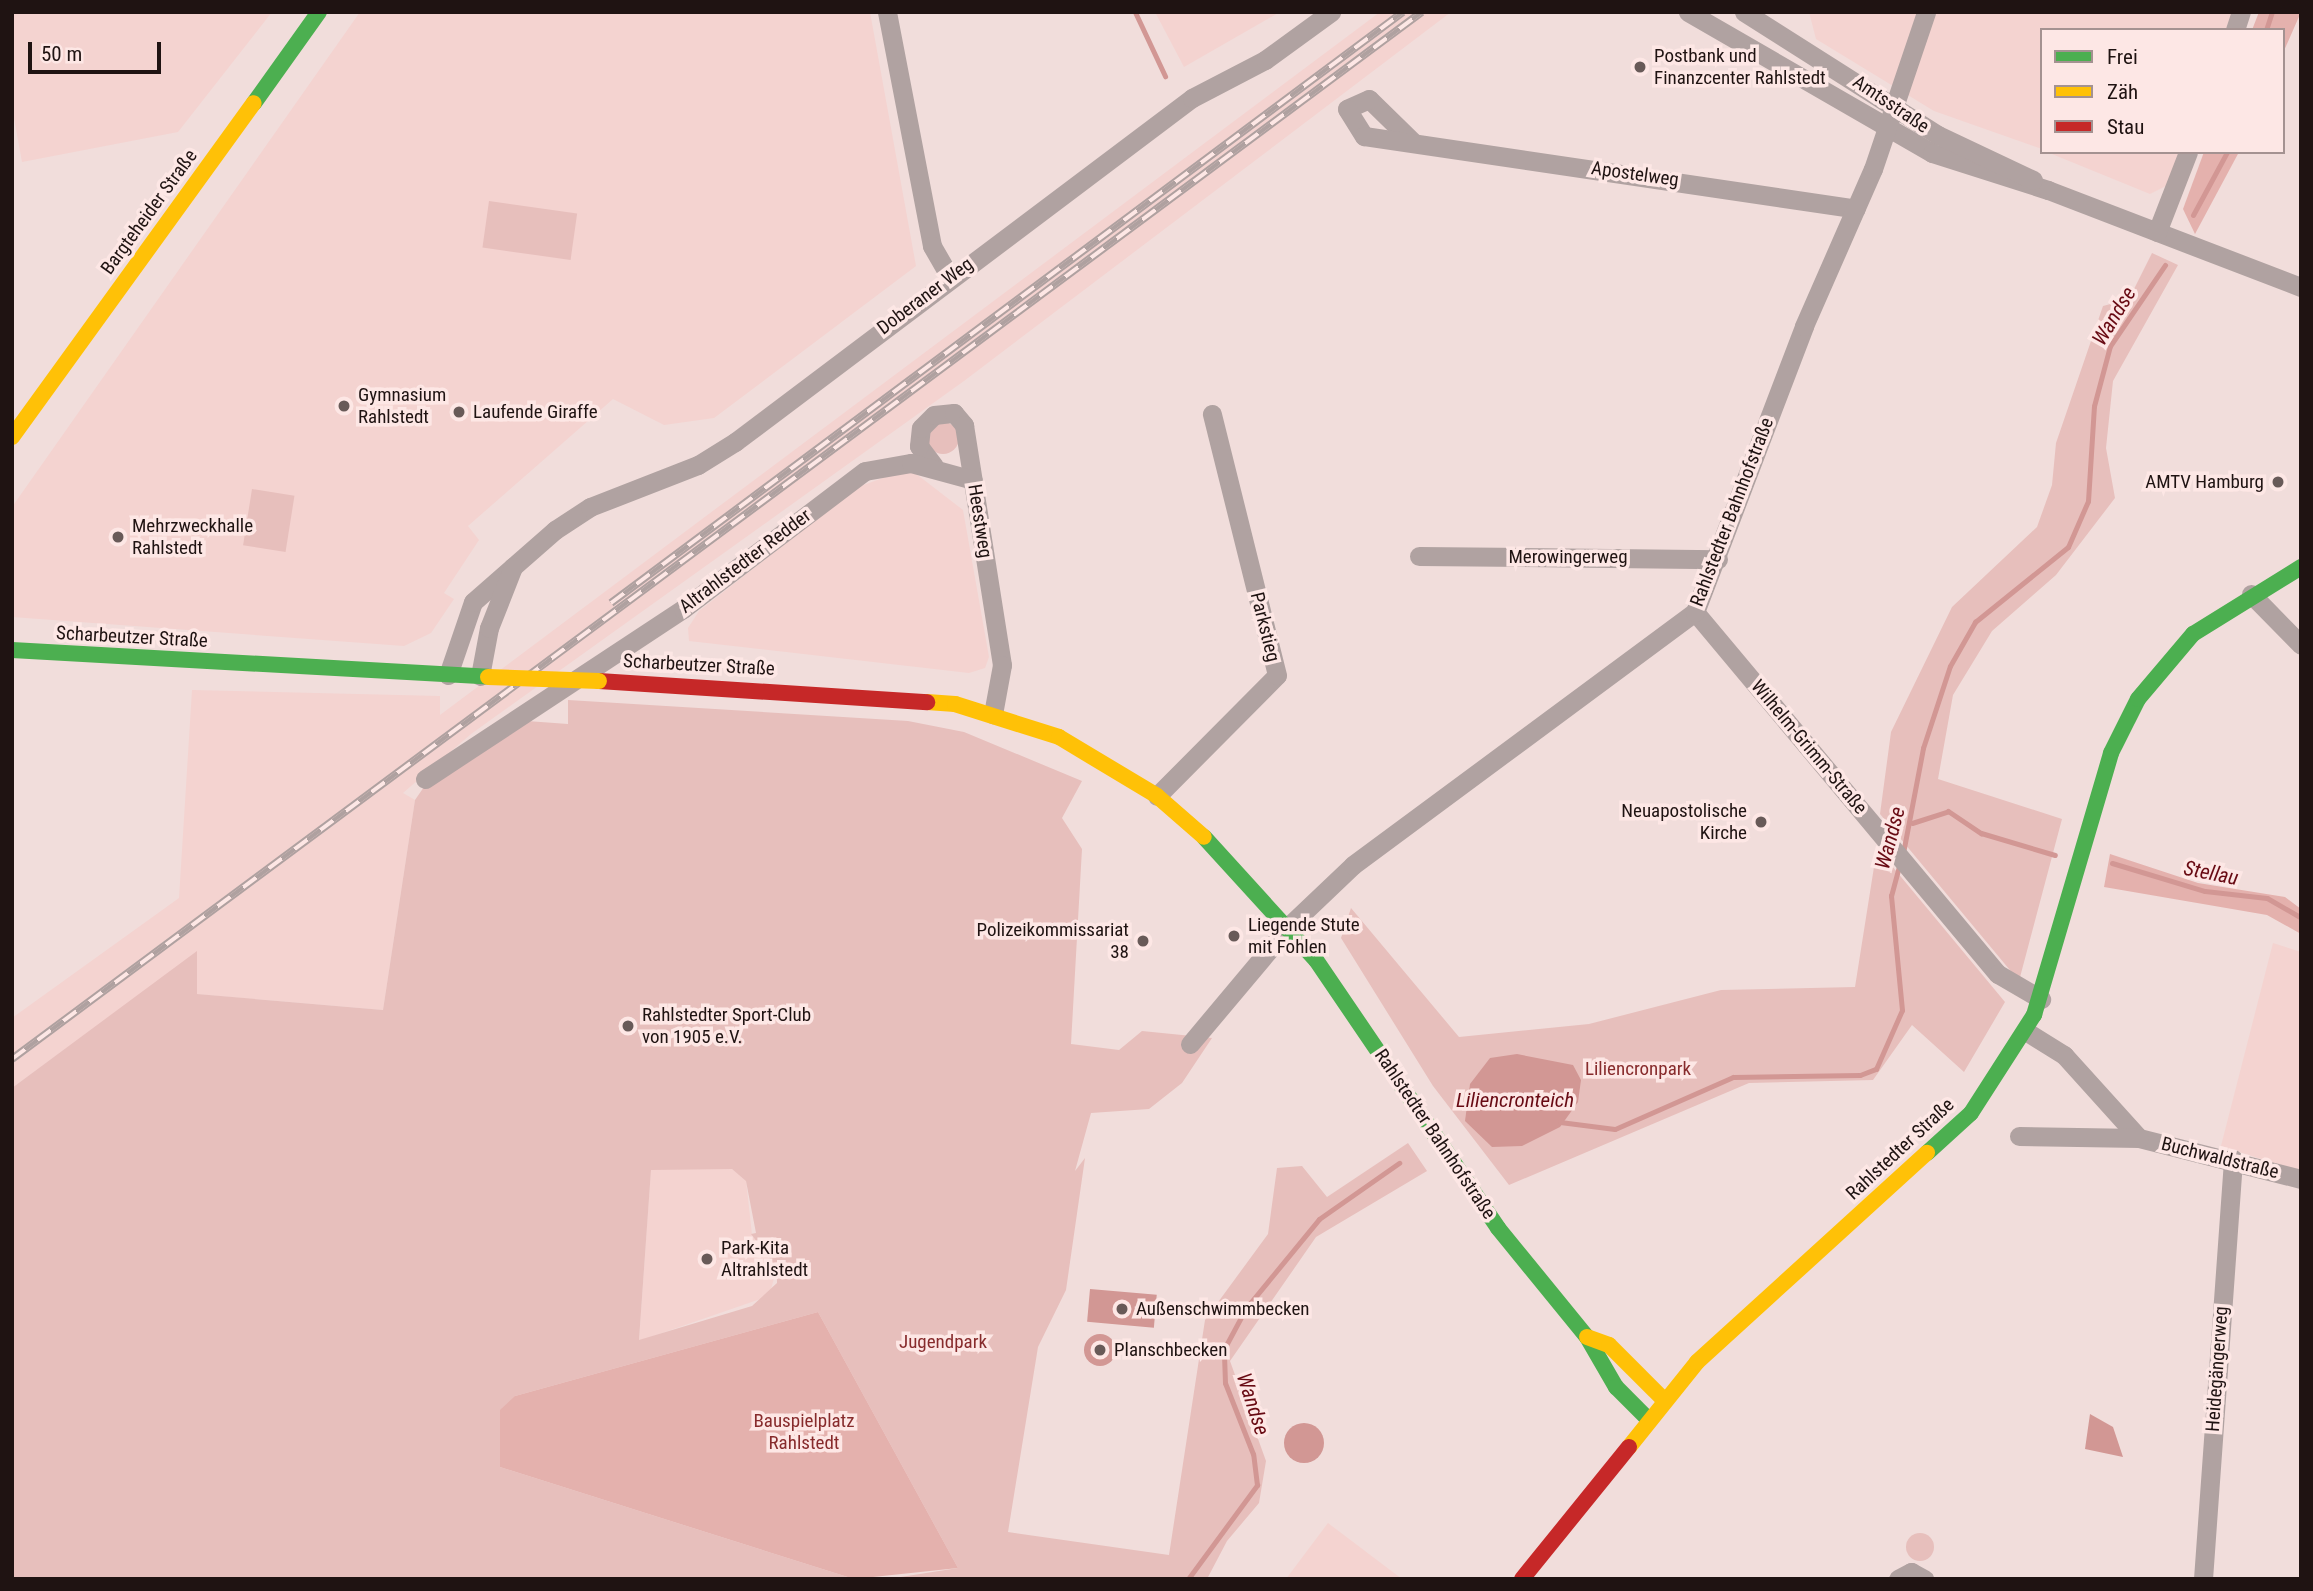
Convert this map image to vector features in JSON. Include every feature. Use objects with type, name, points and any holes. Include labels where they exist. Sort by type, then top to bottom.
[{"type":"main road","name":"Bargteheider Straße","points":[[12,437],[319,12]]},
{"type":"main road","name":"Rahlstedter Straße","points":[[1522,1579],[1664,1400],[1746,1316],[1956,1128],[2027,1032],[2041,999],[2104,776],[2128,716],[2183,643],[2251,594],[2301,567]]},
{"type":"main road","name":"Scharbeutzer Straße","points":[[12,650],[922,699],[993,714],[1059,737],[1157,796],[1209,841],[1289,926]]},
{"type":"main road","name":"Scharbeutzer Straße","points":[[12,657],[31,653]]},
{"type":"main road","name":"Rahlstedter Bahnhofstraße","points":[[1289,926],[1345,999],[1498,1228],[1587,1337],[1594,1358],[1648,1419]]},
{"type":"main road","name":"Rahlstedter Bahnhofstraße","points":[[1587,1337],[1609,1345],[1664,1400]]},
{"type":"street","points":[[887,12],[932,246],[949,276]]},
{"type":"street","name":"Doberaner Weg","points":[[448,675],[466,613],[513,566],[590,507],[698,464],[735,442],[949,276],[1192,98],[1265,61],[1331,12]]},
{"type":"street","name":"Amtsstraße","points":[[1688,12],[1731,35],[1785,51],[1886,129],[1961,165],[2048,190],[2301,287]]},
{"type":"street","points":[[1744,12],[1785,51]]},
{"type":"street","name":"Rahlstedter Bahnhofstraße","points":[[1191,1044],[1289,926],[1398,829],[1695,612],[1718,559],[1804,326],[1856,209],[1926,12]]},
{"type":"street","name":"Amtsstraße","points":[[1785,51],[1804,47],[2048,190]]},
{"type":"street","name":"Apostelweg","points":[[1414,143],[1856,209]]},
{"type":"street","points":[[2157,232],[2187,154]]},
{"type":"street","name":"Heestweg","points":[[934,466],[922,454],[919,433],[934,415],[954,413],[964,425],[1002,665],[993,714]]},
{"type":"street","name":"Parkstieg","points":[[1157,796],[1277,675],[1212,414]]},
{"type":"street","name":"Altrahlstedter Redder","points":[[425,779],[683,609],[865,471],[891,464],[934,466],[973,480]]},
{"type":"street","name":"Merowingerweg","points":[[1419,556],[1718,559]]},
{"type":"street","points":[[484,677],[489,628],[513,566]]},
{"type":"street","points":[[2251,594],[2301,645]]},
{"type":"street","name":"Wilhelm-Grimm-Straße","points":[[1695,612],[1998,974],[2041,999]]},
{"type":"street","name":"Buchwaldstraße","points":[[2027,1032],[2064,1055],[2139,1138]]},
{"type":"street","name":"Buchwaldstraße","points":[[2019,1136],[2139,1138],[2233,1159],[2301,1179]]},
{"type":"street","name":"Heidegängerweg","points":[[2203,1579],[2233,1159]]},
{"type":"street","points":[[1898,1579],[1912,1572],[1924,1579]]},
{"type":"shaded area","points":[[12,12],[272,12],[178,132],[22,162],[12,107]]},
{"type":"shaded area","points":[[360,12],[870,12],[916,266],[714,418],[664,425],[613,399],[468,526],[479,540],[444,593],[454,599],[431,633],[404,646],[12,617],[12,507]]},
{"type":"shaded area","points":[[1155,12],[1280,12],[1184,67]]},
{"type":"shaded area","points":[[1380,12],[1451,12],[964,381],[471,734],[403,793],[415,800],[383,1010],[196,994],[197,952],[12,1088],[12,1018],[179,898],[192,690],[440,696],[440,715]]},
{"type":"shaded area","points":[[1809,12],[2237,12],[2232,28],[2040,28],[2040,148],[1934,111],[1816,39]]},
{"type":"shaded area","points":[[2052,154],[2183,154],[2170,184],[2150,194]]},
{"type":"shaded area","points":[[902,471],[915,473],[963,510],[989,657],[985,668],[969,673],[689,641],[688,628],[699,611],[858,487]]},
{"type":"shaded area","points":[[2273,943],[2301,952],[2301,1172],[2221,1146]]},
{"type":"shaded area","name":"Park-Kita Altrahlstedt","points":[[651,1169],[732,1169],[746,1180],[752,1235],[777,1268],[769,1296],[639,1341]]},
{"type":"shaded area","points":[[1328,1523],[1402,1579],[1286,1579]]},
{"type":"green space","points":[[2259,12],[2301,12],[2285,48],[2285,28],[2253,28]]},
{"type":"green space","points":[[2203,154],[2238,154],[2195,234],[2183,209]]},
{"type":"green space","points":[[489,201],[577,213],[571,260],[482,248]]},
{"type":"green space","points":[[2152,253],[2178,265],[2113,381],[2106,448],[2115,498],[2056,575],[1992,631],[1953,695],[1938,779],[2062,819],[2019,981],[1880,814],[1891,732],[1952,607],[2037,527],[2052,485],[2056,443],[2103,306],[2129,299]]},
{"type":"green space","points":[[943,422],[955,426],[959,438],[955,450],[943,454],[931,450],[927,438],[931,426]]},
{"type":"green space","points":[[252,489],[294,496],[286,552],[243,545]]},
{"type":"green space","name":"Jugendpark","points":[[568,700],[908,721],[964,732],[1082,781],[1062,818],[1082,849],[1071,1044],[1119,1050],[1142,1031],[1212,1038],[1182,1083],[1149,1109],[1091,1113],[1075,1171],[1085,1158],[1066,1290],[1038,1347],[1008,1532],[1169,1555],[1205,1320],[1268,1234],[1277,1168],[1302,1166],[1327,1197],[1408,1143],[1427,1171],[1316,1237],[1230,1361],[1266,1461],[1259,1503],[1227,1541],[1207,1579],[888,1579],[958,1568],[818,1312],[515,1396],[500,1467],[854,1579],[12,1579],[12,1088],[197,951],[197,994],[383,1010],[415,800],[426,784],[527,721],[568,724]],"holes":[[[732,1169],[746,1181],[756,1233],[751,1234],[777,1268],[777,1283],[752,1306],[639,1340],[651,1170]]]},
{"type":"green space","name":"Liliencronpark","points":[[1877,848],[2005,1002],[1964,1072],[1912,1025],[1873,1080],[1749,1083],[1509,1185],[1433,1086],[1341,938],[1351,908],[1459,1037],[1589,1024],[1721,990],[1855,987]]},
{"type":"green space","points":[[2110,854],[2198,883],[2285,897],[2301,909],[2301,934],[2267,915],[2104,887]]},
{"type":"green space","name":"Bauspielplatz Rahlstedt","points":[[818,1312],[958,1568],[854,1579],[500,1467],[500,1410],[515,1396]]},
{"type":"green space","points":[[1920,1533],[1930,1537],[1934,1547],[1930,1557],[1920,1561],[1910,1557],[1906,1547],[1910,1537]]},
{"type":"water","name":"Liliencronteich","points":[[1517,1054],[1573,1065],[1581,1080],[1578,1102],[1560,1127],[1522,1146],[1492,1147],[1465,1121],[1470,1084],[1490,1058]]},
{"type":"water","name":"Außenschwimmbecken","points":[[1090,1289],[1157,1295],[1154,1328],[1087,1322]]},
{"type":"water","name":"Planschbecken","points":[[1100,1334],[1111,1339],[1116,1350],[1111,1361],[1100,1366],[1089,1361],[1084,1350],[1089,1339]]},
{"type":"water","points":[[2090,1414],[2113,1427],[2123,1457],[2085,1449]]},
{"type":"water","points":[[1304,1423],[1318,1429],[1324,1443],[1318,1457],[1304,1463],[1290,1457],[1284,1443],[1290,1429]]},
{"type":"waterway","points":[[1135,12],[1165,76]]},
{"type":"waterway","name":"Wandse","points":[[2267,28],[2272,12]]},
{"type":"waterway","name":"Wandse","points":[[2193,215],[2226,154]]},
{"type":"waterway","name":"Wandse","points":[[1903,853],[1923,748],[1950,666],[1975,622],[2068,547],[2088,501],[2094,406],[2110,346],[2165,265]]},
{"type":"waterway","name":"Stellau","points":[[1912,823],[1948,811],[1981,833],[2055,855]]},
{"type":"waterway","name":"Stellau","points":[[2112,863],[2205,891],[2267,898],[2301,918]]},
{"type":"waterway","name":"Wandse","points":[[1560,1122],[1615,1129],[1733,1077],[1860,1075],[1876,1069],[1902,1010],[1891,896],[1899,866]]},
{"type":"waterway","name":"Wandse","points":[[1188,1579],[1257,1485],[1253,1454],[1225,1383],[1224,1349],[1246,1308],[1319,1219],[1399,1163]]},
{"type":"railway","points":[[611,603],[1403,12]]},
{"type":"railway","points":[[12,1059],[1422,12]]},
{"type":"traffic: fast","points":[[254,103],[319,12]]},
{"type":"traffic: fast","points":[[1927,1153],[1971,1113],[2034,1015],[2111,753],[2138,699],[2193,634],[2301,567]]},
{"type":"traffic: fast","points":[[12,650],[488,677]]},
{"type":"traffic: fast","points":[[1204,837],[1316,960],[1498,1228],[1587,1337],[1616,1387],[1648,1419]]},
{"type":"traffic: slow","points":[[12,437],[254,103]]},
{"type":"traffic: slow","points":[[488,677],[599,681]]},
{"type":"traffic: slow","points":[[927,702],[955,704],[1059,737],[1157,796],[1204,837]]},
{"type":"traffic: slow","points":[[1629,1447],[1697,1362],[1927,1153]]},
{"type":"traffic: slow","points":[[1587,1337],[1609,1345],[1664,1400]]},
{"type":"traffic: jam","points":[[599,681],[927,702]]},
{"type":"traffic: jam","points":[[1522,1579],[1629,1447]]},
{"type":"place","name":"Postbank und Finanzcenter Rahlstedt","points":[[1640,67]]},
{"type":"place","name":"Gymnasium Rahlstedt","points":[[344,406]]},
{"type":"place","name":"Laufende Giraffe","points":[[459,412]]},
{"type":"place","name":"AMTV Hamburg","points":[[2278,482]]},
{"type":"place","name":"Mehrzweckhalle Rahlstedt","points":[[118,537]]},
{"type":"place","name":"Neuapostolische Kirche","points":[[1761,822]]},
{"type":"place","name":"Liegende Stute mit Fohlen","points":[[1234,936]]},
{"type":"place","name":"Polizeikommissariat 38","points":[[1143,941]]},
{"type":"place","name":"Rahlstedter Sport-Club von 1905 e.V.","points":[[628,1026]]},
{"type":"place","name":"Park-Kita Altrahlstedt","points":[[707,1259]]},
{"type":"place","name":"Außenschwimmbecken","points":[[1122,1309]]},
{"type":"place","name":"Planschbecken","points":[[1100,1350]]}]
